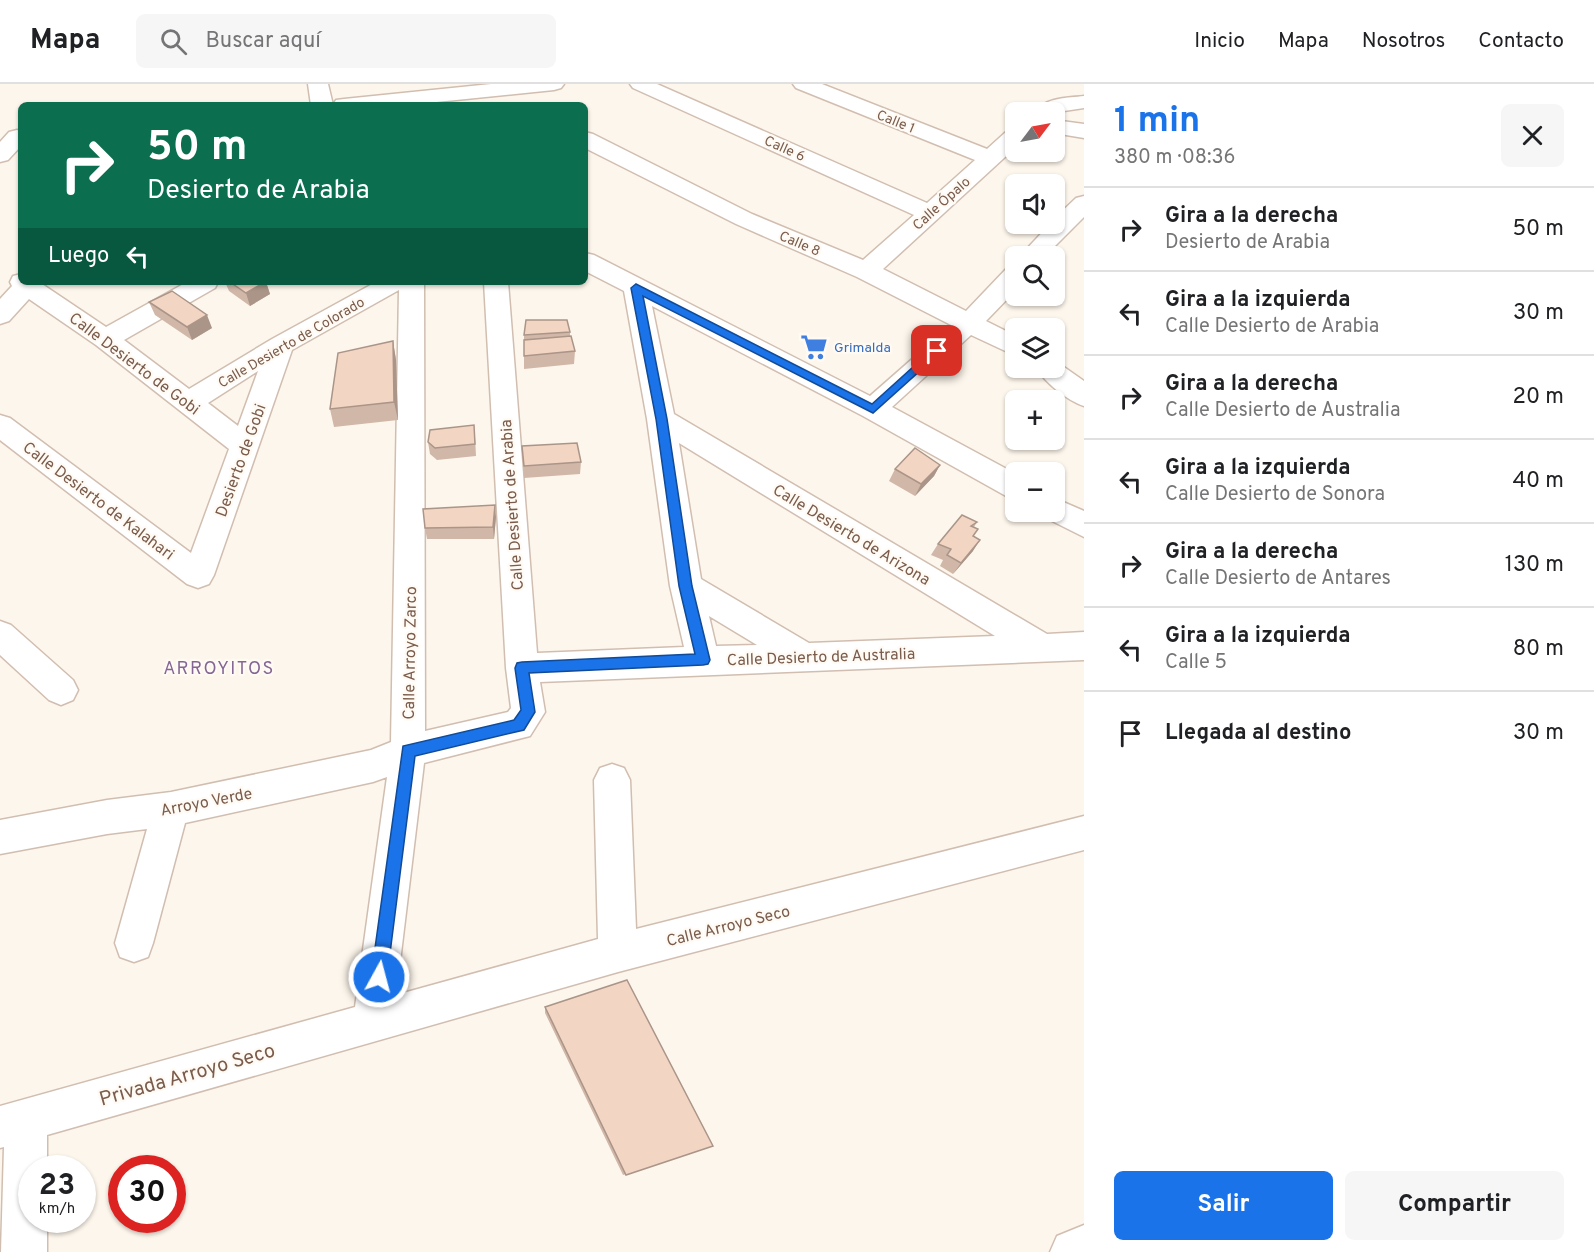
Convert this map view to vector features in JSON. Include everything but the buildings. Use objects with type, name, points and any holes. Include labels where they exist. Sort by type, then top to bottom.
[{"type":"street","points":[[318,84],[321,102]]},
{"type":"street","points":[[375,102],[555,84]]},
{"type":"street","name":"Calle 6","points":[[640,84],[930,213]]},
{"type":"street","name":"Calle 1","points":[[802,84],[990,158]]},
{"type":"street","points":[[488,91],[510,102]]},
{"type":"street","points":[[1065,104],[1084,102]]},
{"type":"street","points":[[1065,128],[1084,131]]},
{"type":"street","points":[[0,154],[13,138]]},
{"type":"street","name":"Calle 8","points":[[588,141],[744,219],[866,271],[1005,341]]},
{"type":"street","name":"Calle Ópalo","points":[[866,271],[1005,145]]},
{"type":"street","points":[[1042,246],[1084,203]]},
{"type":"street","points":[[588,263],[873,409],[1005,482]]},
{"type":"street","name":"Calle Desierto de Gobi","points":[[0,266],[18,278]]},
{"type":"street","points":[[0,315],[23,285]]},
{"type":"street","name":"Calle Desierto de Gobi","points":[[28,285],[105,339],[245,447]]},
{"type":"street","points":[[105,339],[201,285]]},
{"type":"street","name":"Calle Desierto de Colorado","points":[[188,402],[281,345],[390,285]]},
{"type":"street","name":"Calle Arroyo Zarco","points":[[373,1023],[408,751],[412,285]]},
{"type":"street","name":"Calle Desierto de Arabia","points":[[496,285],[522,668],[528,712],[519,725]]},
{"type":"street","points":[[873,409],[969,322],[1005,285]]},
{"type":"street","points":[[636,288],[661,419],[686,586],[703,660]]},
{"type":"street","name":"Desierto de Gobi","points":[[198,575],[281,345]]},
{"type":"street","points":[[1062,378],[1084,396]]},
{"type":"street","name":"Calle Desierto de Arizona","points":[[661,419],[1043,648]]},
{"type":"street","name":"Calle Desierto de Kalahari","points":[[0,425],[198,575]]},
{"type":"street","points":[[1065,515],[1084,525]]},
{"type":"street","points":[[686,586],[805,657]]},
{"type":"street","points":[[0,635],[51,681]]},
{"type":"street","name":"Calle Desierto de Australia","points":[[522,668],[1084,646]]},
{"type":"street","name":"Arroyo Verde","points":[[0,837],[107,817],[171,809],[373,766],[408,751],[519,725]]},
{"type":"street","points":[[612,780],[618,953]]},
{"type":"street","points":[[134,943],[171,809]]},
{"type":"street","name":"Calle Arroyo Seco","points":[[373,1023],[618,953],[1084,833]]},
{"type":"street","name":"Privada Arroyo Seco","points":[[13,1123],[373,1023]]},
{"type":"street","points":[[13,1123],[24,1252]]},
{"type":"street","points":[[1073,1252],[1084,1248]]},
{"type":"place","name":"Grimalda","points":[[814,347]]},
{"type":"district","name":"ARROYITOS","points":[[219,668]]},
{"type":"route","points":[[379,977],[408,751],[493,733],[519,725],[528,712],[522,668],[703,660],[686,586],[661,419],[636,288],[873,409],[937,351]]}]
